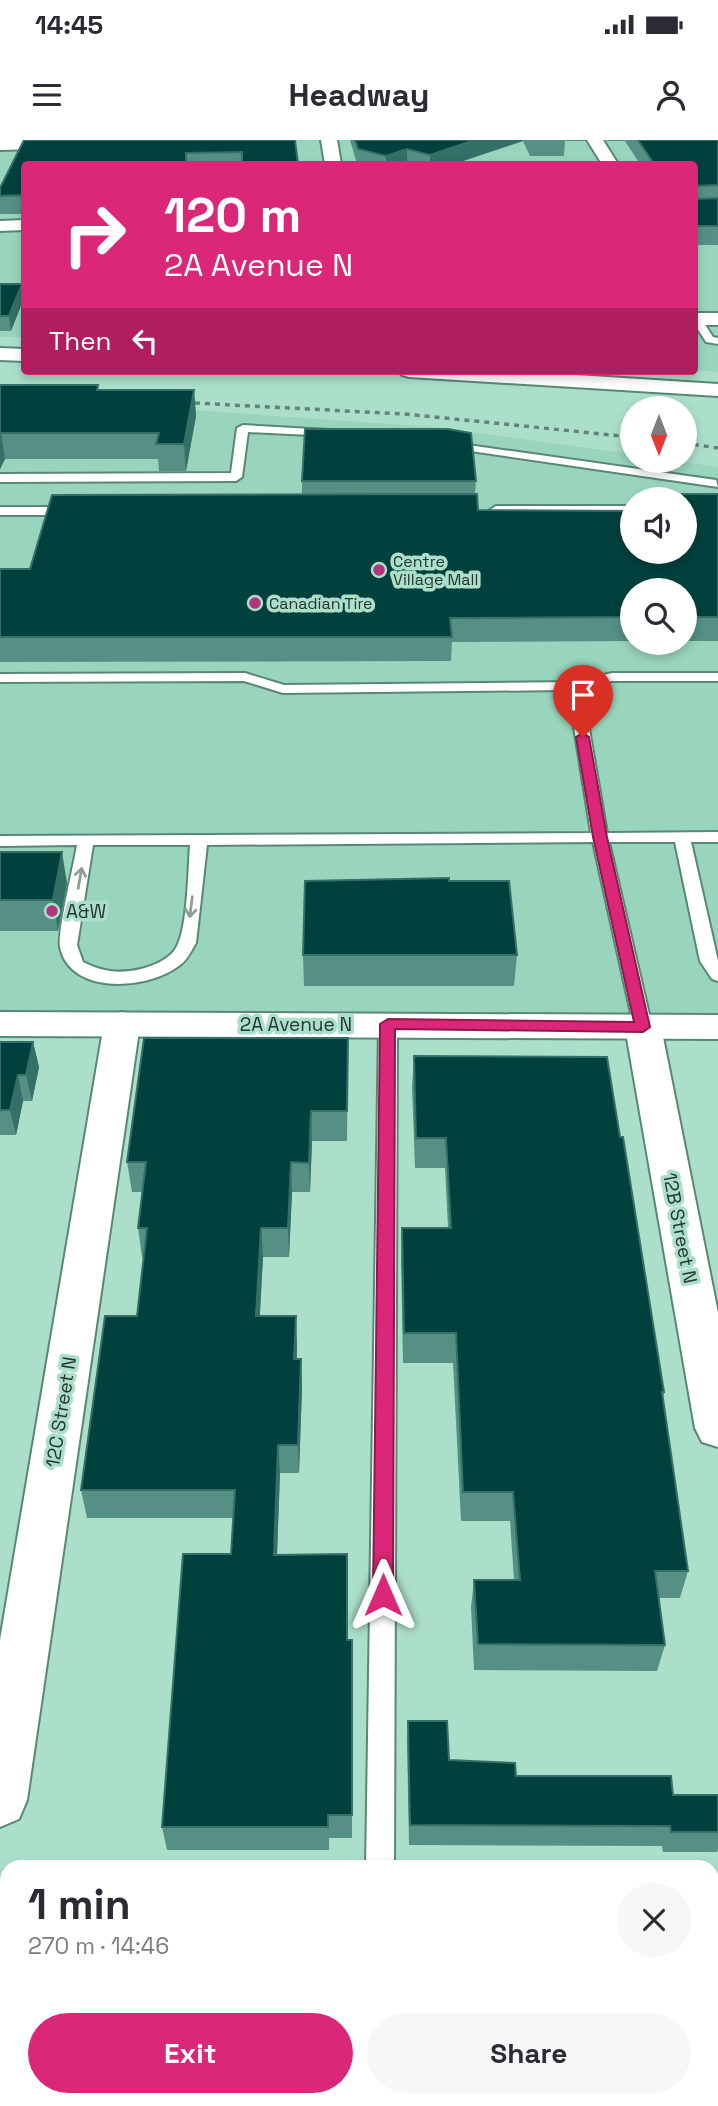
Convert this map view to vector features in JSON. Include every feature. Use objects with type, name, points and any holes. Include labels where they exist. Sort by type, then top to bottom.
[{"type":"main road","points":[[329,140],[332,161]]},
{"type":"main road","points":[[595,140],[608,161]]},
{"type":"main road","points":[[2,146],[87,143]]},
{"type":"main road","points":[[0,226],[21,225]]},
{"type":"main road","points":[[698,318],[718,319]]},
{"type":"main road","points":[[0,341],[21,342]]},
{"type":"main road","points":[[0,354],[21,355]]},
{"type":"main road","points":[[698,374],[718,375]]},
{"type":"main road","points":[[474,375],[718,390]]},
{"type":"main road","name":"2A Avenue N","points":[[0,1024],[718,1027]]},
{"type":"main road","name":"12C Street N","points":[[0,1800],[122,1024]]},
{"type":"main road","name":"12B Street N","points":[[643,1027],[718,1428]]},
{"type":"lane","points":[[698,322],[710,340],[718,341]]},
{"type":"lane","points":[[0,478],[236,477],[243,428],[347,435]]},
{"type":"lane","points":[[437,443],[716,484]]},
{"type":"lane","points":[[481,510],[620,510]]},
{"type":"lane","points":[[0,511],[82,511]]},
{"type":"lane","points":[[0,678],[245,677],[283,689],[574,687],[612,677],[718,677]]},
{"type":"lane","points":[[574,687],[600,837],[643,1027]]},
{"type":"lane","points":[[682,837],[714,968]]},
{"type":"lane","points":[[0,841],[718,837]]},
{"type":"lane","points":[[86,841],[68,945],[76,965],[97,975],[120,977],[147,974],[171,964],[187,946],[199,840]]},
{"type":"lane","points":[[380,1860],[388,1024]]},
{"type":"shaded area","points":[[0,140],[718,140],[718,372],[698,370],[698,161],[21,161],[21,337],[0,337]]},
{"type":"shaded area","points":[[0,402],[120,405],[434,427],[620,452],[620,473],[697,473],[697,464],[718,467],[718,1027],[0,1024]]},
{"type":"building","points":[[24,140],[295,140],[298,161],[242,161],[242,152],[186,153],[186,161],[21,161],[21,195],[0,196],[0,188]]},
{"type":"building","points":[[355,140],[475,140],[430,155],[407,149],[386,156],[358,149]]},
{"type":"building","points":[[638,140],[718,140],[718,185],[698,186],[698,161],[652,161]]},
{"type":"building","points":[[718,198],[718,226],[698,226],[698,199]]},
{"type":"building","points":[[0,284],[21,284],[9,316],[0,316]]},
{"type":"building","points":[[0,385],[98,385],[97,390],[194,390],[184,444],[156,444],[159,433],[0,434]]},
{"type":"building","points":[[305,429],[448,429],[471,433],[476,481],[302,481]]},
{"type":"building","name":"Centre Village Mall","points":[[477,494],[478,510],[620,511],[620,564],[697,564],[697,494],[718,494],[718,617],[697,617],[697,578],[620,578],[620,617],[450,618],[452,637],[0,637],[0,569],[30,569],[52,495]]},
{"type":"building","points":[[0,852],[62,852],[53,900],[0,900]]},
{"type":"building","points":[[449,878],[449,881],[509,881],[517,955],[303,955],[305,881]]},
{"type":"building","points":[[144,1038],[348,1038],[347,1111],[311,1111],[309,1163],[291,1162],[288,1228],[261,1228],[256,1316],[296,1316],[294,1359],[301,1359],[298,1445],[278,1445],[274,1555],[347,1554],[347,1640],[352,1640],[352,1815],[328,1815],[328,1827],[162,1827],[183,1554],[231,1554],[235,1490],[81,1490],[105,1316],[137,1316],[147,1228],[138,1228],[146,1162],[127,1162]]},
{"type":"building","points":[[0,1042],[33,1042],[26,1075],[18,1075],[10,1110],[0,1110]]},
{"type":"building","points":[[414,1056],[607,1057],[620,1137],[623,1137],[664,1392],[688,1571],[655,1571],[665,1645],[478,1644],[474,1580],[520,1580],[513,1492],[463,1492],[456,1333],[404,1333],[402,1228],[451,1228],[446,1138],[416,1138]]},
{"type":"building","points":[[408,1721],[447,1721],[449,1760],[515,1763],[516,1776],[671,1776],[673,1795],[718,1795],[718,1832],[671,1832],[670,1826],[410,1825]]},
{"type":"railway","points":[[175,402],[404,414],[620,436]]},
{"type":"railway","points":[[697,445],[718,448]]},
{"type":"place","name":"Centre Village Mall","points":[[379,570]]},
{"type":"place","name":"Canadian Tire","points":[[255,603]]},
{"type":"place","name":"A&W","points":[[52,911]]},
{"type":"route","points":[[383,1595],[388,1024],[643,1027],[600,837],[583,737]]}]
